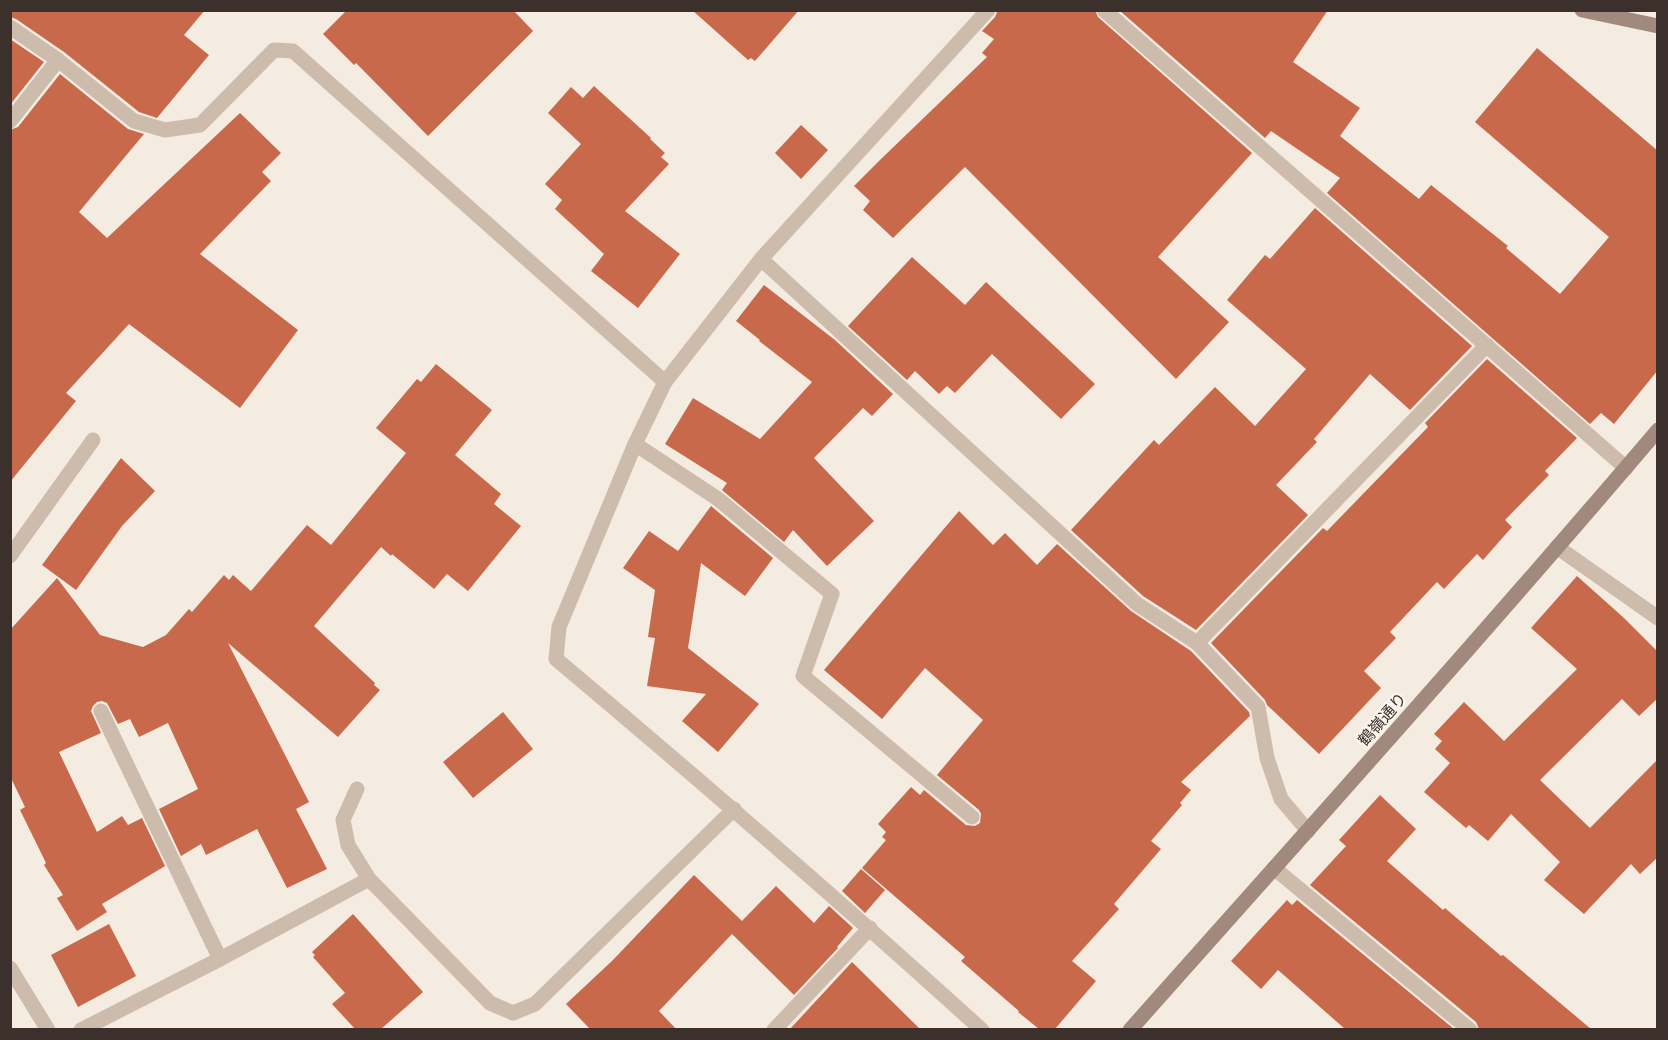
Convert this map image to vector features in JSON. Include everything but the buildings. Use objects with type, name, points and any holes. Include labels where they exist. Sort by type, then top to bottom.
[{"type":"street","points":[[982,1029],[734,809],[556,659],[559,627],[635,444],[665,382],[761,259],[988,10]]},
{"type":"street","points":[[1104,10],[1626,468]]},
{"type":"street","points":[[1582,10],[1658,26]]},
{"type":"street","points":[[10,27],[58,60],[134,121],[165,130],[200,125],[274,50],[293,51],[665,382]]},
{"type":"street","points":[[10,121],[58,60]]},
{"type":"street","points":[[761,259],[1137,604],[1197,643],[1257,707],[1267,758],[1281,799],[1308,831]]},
{"type":"street","points":[[1197,643],[1487,345]]},
{"type":"street","name":"鶴嶺通り","points":[[1130,1029],[1308,831],[1658,430]]},
{"type":"street","points":[[10,556],[93,440]]},
{"type":"street","points":[[635,444],[718,499],[832,594],[803,676],[972,817]]},
{"type":"street","points":[[1557,547],[1658,618]]},
{"type":"street","points":[[101,711],[220,959]]},
{"type":"street","points":[[357,789],[343,820],[348,845],[369,879],[490,1003],[513,1013],[535,1004],[734,809]]},
{"type":"street","points":[[1274,868],[1453,1024],[1470,1029]]},
{"type":"street","points":[[81,1029],[220,959],[369,879]]},
{"type":"street","points":[[774,1029],[870,928]]},
{"type":"street","points":[[10,968],[48,1029]]}]
